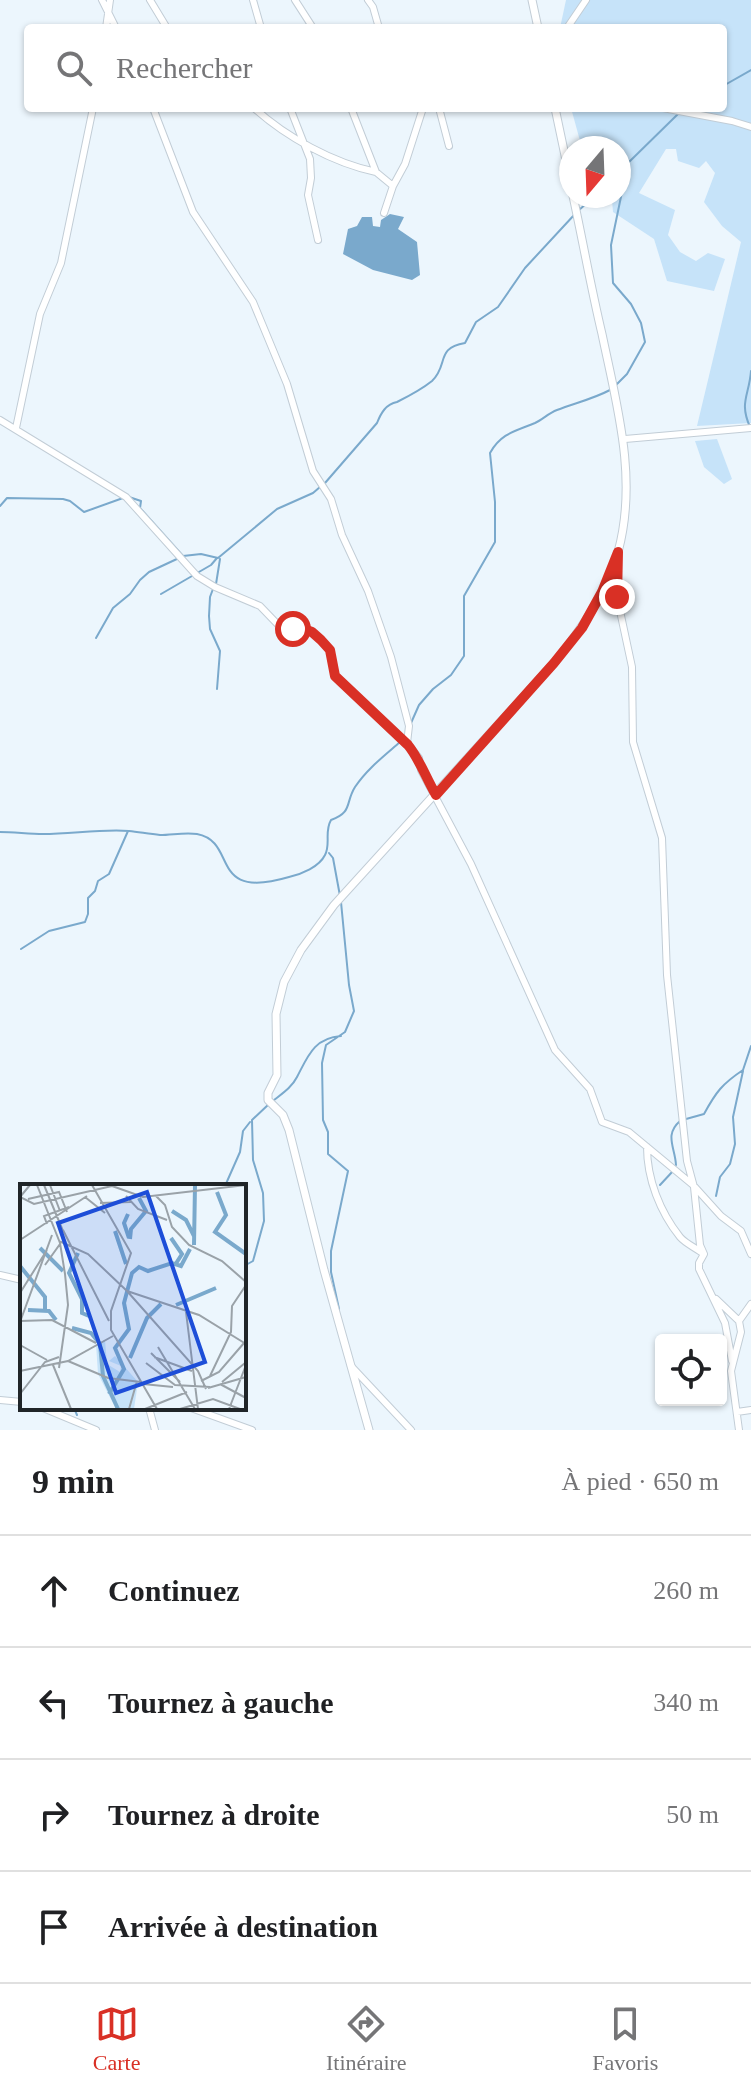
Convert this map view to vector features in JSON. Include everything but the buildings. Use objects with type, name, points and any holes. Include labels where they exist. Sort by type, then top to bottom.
[{"type":"street","points":[[102,0],[114,24]]},
{"type":"street","points":[[106,24],[110,0]]},
{"type":"street","points":[[150,0],[165,24]]},
{"type":"street","points":[[253,0],[260,24]]},
{"type":"street","points":[[295,0],[310,24]]},
{"type":"street","points":[[368,0],[378,24]]},
{"type":"street","points":[[570,24],[586,0]]},
{"type":"street","points":[[531,1],[538,24]]},
{"type":"street","points":[[16,428],[40,314],[61,263],[92,112]]},
{"type":"street","points":[[155,112],[193,212],[253,302],[287,384],[313,471],[331,499],[342,535],[368,591],[391,657],[409,726],[408,745]]},
{"type":"street","points":[[258,112],[270,123],[335,160],[376,172],[393,186]]},
{"type":"street","points":[[292,112],[310,159],[308,195],[318,240]]},
{"type":"street","points":[[353,112],[376,172]]},
{"type":"street","points":[[384,213],[405,164],[422,112]]},
{"type":"street","points":[[440,112],[449,146]]},
{"type":"street","points":[[556,112],[561,136]]},
{"type":"street","points":[[684,112],[751,127]]},
{"type":"street","points":[[576,208],[625,439],[626,486],[618,552],[617,597],[632,667],[633,742],[662,838],[667,975],[687,1161],[704,1254]]},
{"type":"street","points":[[0,420],[126,497],[197,576],[260,606],[285,632],[301,628],[312,632],[330,650],[335,676],[419,758],[421,770],[471,864],[555,1050],[590,1089],[602,1122],[629,1132],[693,1185],[713,1208],[741,1231],[751,1254]]},
{"type":"street","points":[[625,439],[751,428]]},
{"type":"street","points":[[369,1430],[289,1130],[283,1115],[268,1100],[277,1075],[276,1014],[284,982],[301,950],[334,905],[436,795],[582,628],[602,592],[618,552]]},
{"type":"street","points":[[647,1147],[647,1165],[658,1199],[681,1239],[704,1254]]},
{"type":"street","points":[[704,1254],[699,1269],[714,1297],[729,1337],[732,1361]]},
{"type":"street","points":[[0,1275],[20,1280]]},
{"type":"street","points":[[714,1297],[739,1321],[741,1332],[731,1372],[739,1430]]},
{"type":"street","points":[[739,1321],[751,1304]]},
{"type":"street","points":[[351,1366],[411,1430]]},
{"type":"street","points":[[0,1400],[20,1402]]},
{"type":"street","points":[[48,1410],[96,1430]]},
{"type":"street","points":[[150,1410],[155,1430]]},
{"type":"street","points":[[197,1410],[252,1430]]},
{"type":"street","points":[[737,1412],[751,1410]]},
{"type":"shaded area","points":[[566,0],[751,0],[751,423],[697,426],[741,242],[722,226],[704,202],[715,173],[706,161],[699,168],[678,161],[676,149],[666,149],[639,193],[675,210],[668,235],[680,252],[696,261],[708,253],[725,259],[714,291],[667,281],[654,239],[613,212],[613,208],[631,208],[631,136],[579,136],[572,112],[727,112],[727,24],[561,24]]},
{"type":"shaded area","points":[[390,214],[404,217],[398,229],[417,242],[420,275],[412,280],[373,270],[343,254],[348,229],[357,226],[362,217],[372,217],[373,226],[380,227],[381,220]]},
{"type":"shaded area","points":[[717,439],[732,479],[724,484],[704,467],[695,441]]},
{"type":"waterway","points":[[727,84],[751,70]]},
{"type":"waterway","points":[[615,386],[627,374],[645,342],[641,323],[631,304],[613,283],[611,245],[628,163],[678,114]]},
{"type":"waterway","points":[[325,483],[387,407],[432,381],[446,353],[456,345],[465,343],[476,322],[498,307],[525,268],[575,214]]},
{"type":"waterway","points":[[750,427],[745,405],[751,371]]},
{"type":"waterway","points":[[411,723],[419,705],[451,675],[464,656],[464,596],[495,542],[490,453],[499,441],[510,434],[554,411],[610,390]]},
{"type":"waterway","points":[[129,497],[141,501],[140,508],[183,556],[201,554],[218,558],[277,509],[320,487]]},
{"type":"waterway","points":[[0,506],[7,498],[63,499],[84,512],[123,498]]},
{"type":"waterway","points":[[96,638],[113,608],[130,594],[140,580],[149,572],[179,558]]},
{"type":"waterway","points":[[161,594],[211,565],[217,558]]},
{"type":"waterway","points":[[216,584],[220,559]]},
{"type":"waterway","points":[[213,589],[209,616],[210,629],[220,651],[217,689]]},
{"type":"waterway","points":[[0,832],[197,834],[210,839],[218,847],[228,868],[246,882],[289,877],[319,863],[327,851],[331,820],[343,814],[355,787],[365,774],[400,742]]},
{"type":"waterway","points":[[21,949],[49,931],[85,922],[88,898],[95,891],[98,881],[109,874],[128,831]]},
{"type":"waterway","points":[[329,853],[333,858],[340,896]]},
{"type":"waterway","points":[[339,1309],[331,1272],[331,1251],[348,1171],[328,1154],[328,1132],[323,1120],[322,1063],[326,1045],[345,1032],[354,1011],[341,902]]},
{"type":"waterway","points":[[274,1100],[293,1084],[318,1044],[341,1036]]},
{"type":"waterway","points":[[686,1119],[704,1114],[720,1089],[743,1070],[751,1046]]},
{"type":"waterway","points":[[716,1196],[720,1177],[730,1164],[735,1144],[733,1117],[743,1071]]},
{"type":"waterway","points":[[246,1265],[253,1261],[264,1221],[263,1193],[253,1160],[252,1120],[269,1104]]},
{"type":"waterway","points":[[676,1165],[671,1136],[680,1121]]},
{"type":"waterway","points":[[226,1184],[240,1152],[243,1131],[250,1122]]},
{"type":"waterway","points":[[660,1185],[673,1171]]},
{"type":"waterway","points":[[75,1410],[77,1415]]},
{"type":"route","points":[[293,629],[312,632],[330,650],[335,676],[408,745],[419,758],[421,770],[436,795],[582,628],[602,592],[618,552],[617,597]]}]
